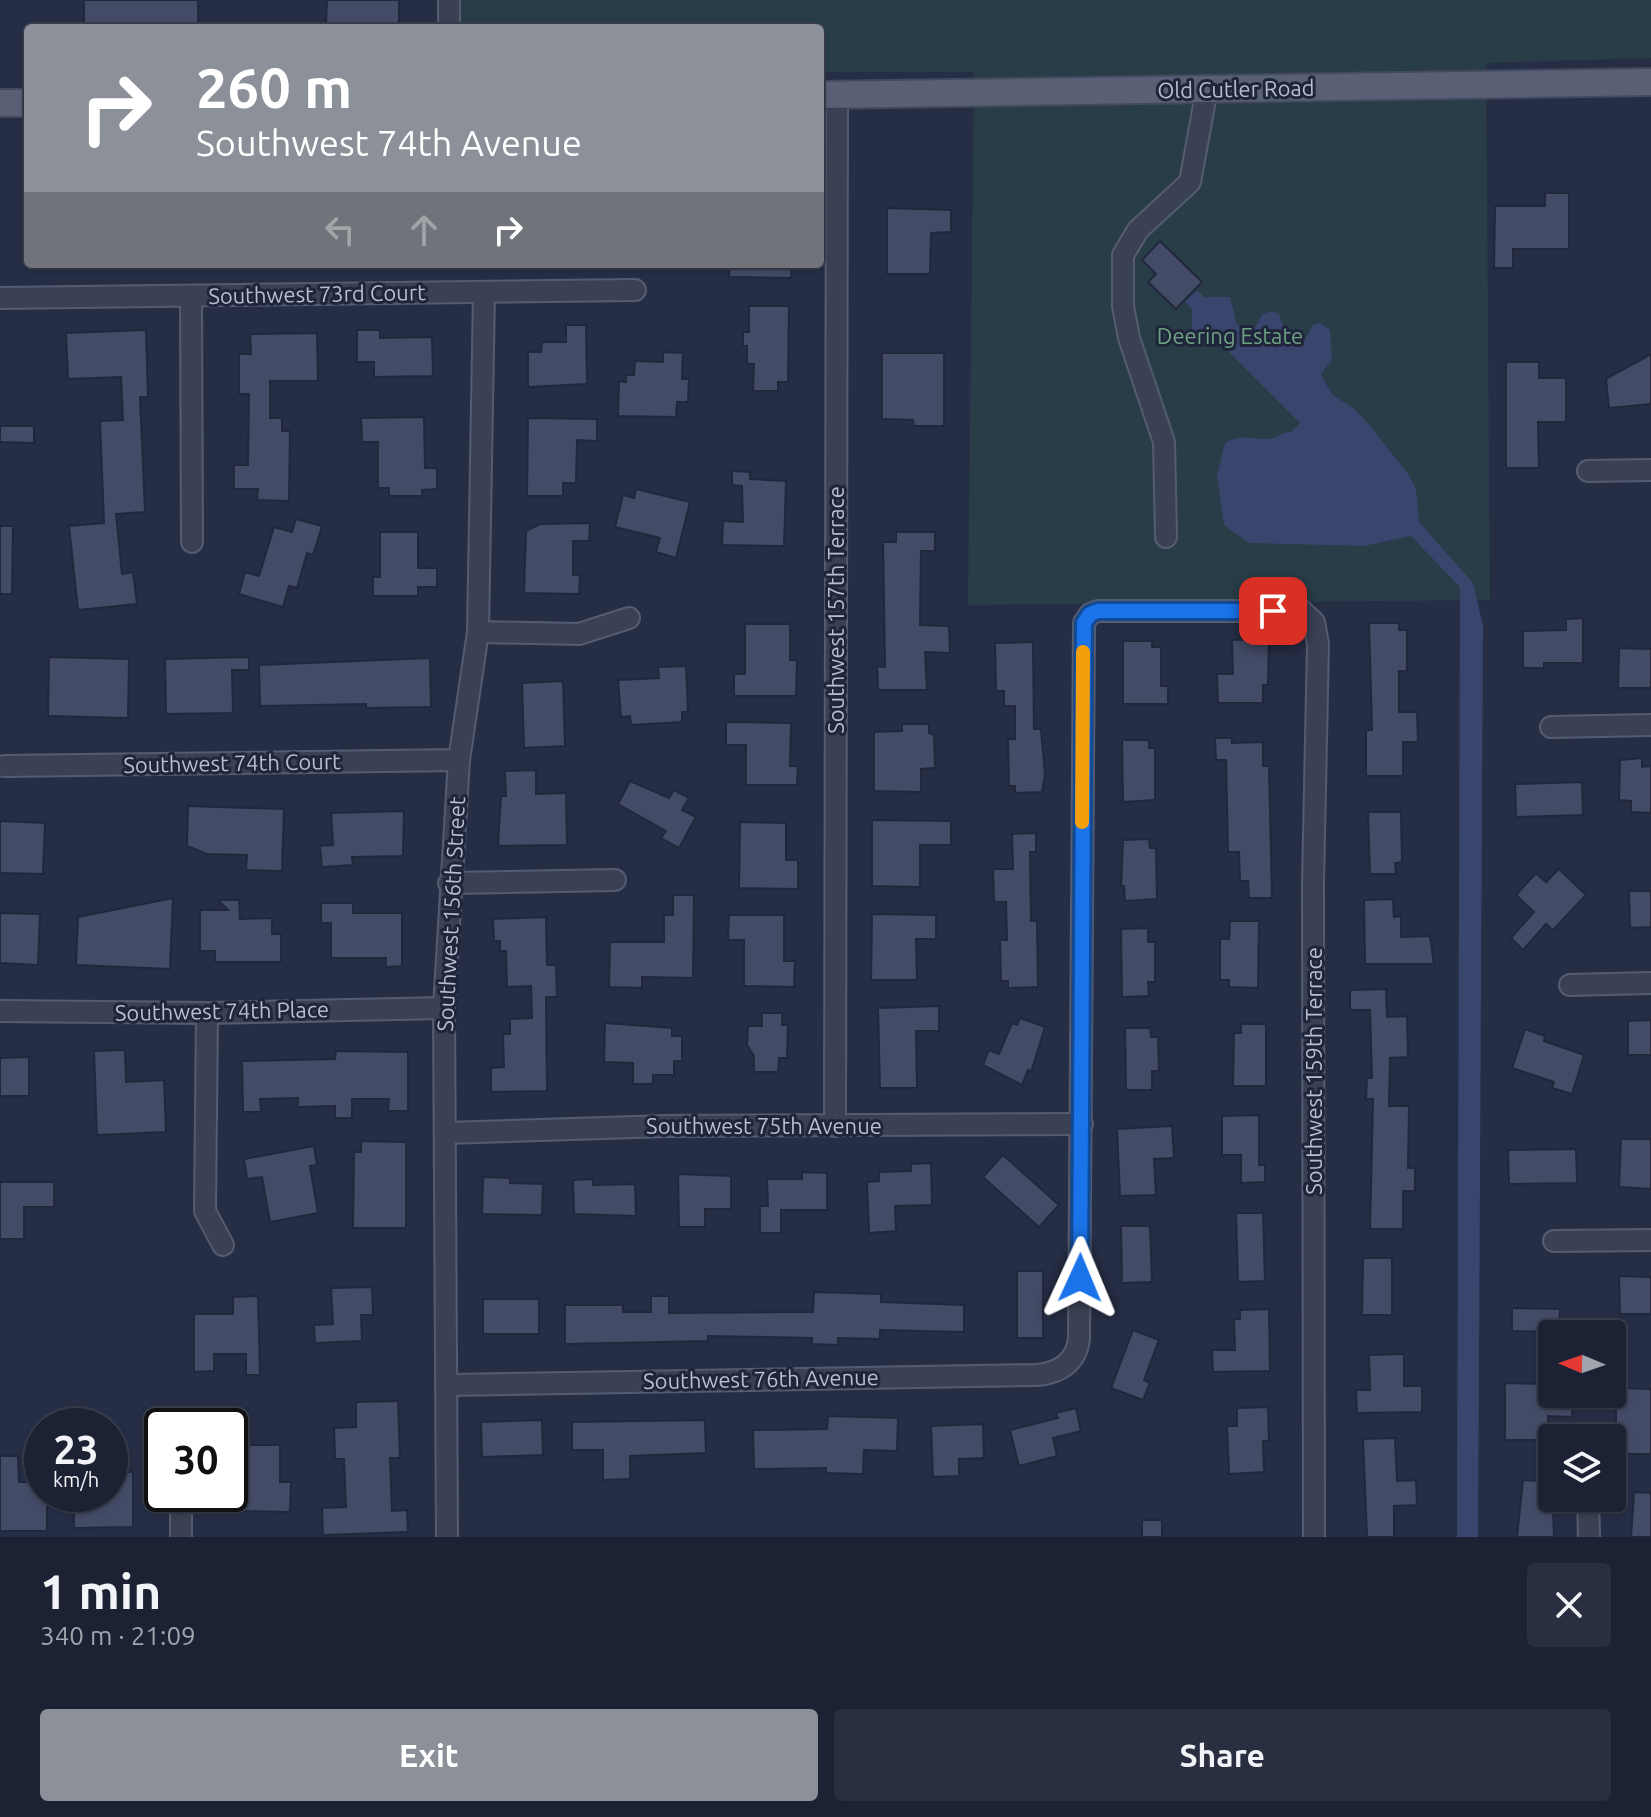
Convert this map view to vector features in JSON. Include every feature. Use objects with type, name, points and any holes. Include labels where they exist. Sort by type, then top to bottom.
[{"type":"main road","name":"Old Cutler Road","points":[[828,94],[1651,82]]},
{"type":"main road","points":[[0,103],[24,103]]},
{"type":"street","points":[[449,0],[449,24]]},
{"type":"street","points":[[1166,537],[1164,442],[1129,338],[1123,306],[1123,255],[1138,230],[1190,182],[1207,89]]},
{"type":"street","name":"Southwest 157th Terrace","points":[[828,94],[835,1126]]},
{"type":"street","name":"Southwest 73rd Court","points":[[0,298],[635,290]]},
{"type":"street","name":"Southwest 156th Street","points":[[447,1537],[444,1008],[449,883],[459,760],[478,632],[484,292]]},
{"type":"street","points":[[191,296],[192,542]]},
{"type":"street","points":[[1588,471],[1651,470]]},
{"type":"street","name":"Southwest 159th Terrace","points":[[1082,1124],[1085,619],[1098,611],[1302,611],[1314,622],[1318,644],[1313,883],[1314,1537]]},
{"type":"street","points":[[478,632],[579,634],[629,618]]},
{"type":"street","points":[[1551,727],[1651,725]]},
{"type":"street","name":"Southwest 74th Court","points":[[4,766],[459,760]]},
{"type":"street","points":[[449,883],[615,880]]},
{"type":"street","points":[[1570,985],[1651,983]]},
{"type":"street","name":"Southwest 74th Place","points":[[0,1011],[207,1013],[444,1008]]},
{"type":"street","points":[[207,1013],[205,1211],[223,1245]]},
{"type":"street","name":"Southwest 75th Avenue","points":[[446,1133],[667,1126],[1082,1124]]},
{"type":"street","name":"Southwest 76th Avenue","points":[[447,1385],[1037,1375],[1054,1372],[1071,1361],[1079,1339],[1082,1124]]},
{"type":"street","points":[[1554,1241],[1651,1240]]},
{"type":"street","points":[[181,1512],[181,1537]]},
{"type":"street","points":[[1588,1512],[1589,1537]]},
{"type":"green space","name":"Deering Estate","points":[[461,0],[1651,0],[1651,58],[1486,63],[1490,600],[968,605],[974,72],[824,72],[824,24],[461,24]]},
{"type":"water","points":[[1197,290],[1204,297],[1230,297],[1237,325],[1244,330],[1254,329],[1263,314],[1271,311],[1279,314],[1288,338],[1296,345],[1304,341],[1313,325],[1320,323],[1330,330],[1332,360],[1321,374],[1332,395],[1352,407],[1366,421],[1409,475],[1416,489],[1419,522],[1473,583],[1483,626],[1478,1537],[1457,1537],[1460,587],[1411,536],[1364,546],[1249,543],[1224,525],[1217,476],[1225,443],[1240,438],[1272,438],[1291,432],[1300,423],[1222,345],[1192,336],[1192,309],[1185,302]]},
{"type":"building","points":[[84,0],[198,0],[198,23],[84,24]]},
{"type":"building","points":[[327,0],[399,0],[399,24],[326,23]]},
{"type":"building","points":[[1545,193],[1569,193],[1569,249],[1513,249],[1513,268],[1494,268],[1495,206],[1545,206]]},
{"type":"building","points":[[887,208],[951,210],[951,232],[931,233],[930,274],[887,274]]},
{"type":"building","points":[[1160,241],[1202,282],[1176,309],[1148,282],[1156,274],[1142,260]]},
{"type":"building","points":[[730,268],[792,268],[791,278],[729,277]]},
{"type":"building","points":[[749,306],[789,306],[788,382],[778,382],[778,391],[753,391],[754,364],[747,364],[747,346],[743,346],[743,332],[749,332]]},
{"type":"building","points":[[566,325],[586,325],[587,384],[528,387],[528,352],[541,352],[542,342],[566,342]]},
{"type":"building","points":[[146,330],[148,397],[140,397],[145,512],[116,514],[122,574],[133,572],[137,604],[78,610],[69,526],[104,523],[100,421],[123,420],[121,377],[68,379],[66,333]]},
{"type":"building","points":[[357,330],[380,330],[380,338],[432,337],[433,376],[374,377],[374,362],[357,362]]},
{"type":"building","points":[[317,333],[318,381],[270,381],[270,418],[282,418],[282,431],[290,431],[289,501],[257,500],[258,489],[234,489],[234,465],[248,465],[249,394],[239,394],[239,354],[251,354],[250,334]]},
{"type":"building","points":[[663,352],[683,353],[682,379],[689,379],[688,402],[677,402],[676,417],[618,416],[619,381],[626,382],[626,375],[634,375],[635,361],[663,362]]},
{"type":"building","points":[[882,353],[944,353],[944,426],[914,426],[913,420],[882,419]]},
{"type":"building","points":[[1651,354],[1651,404],[1609,408],[1606,379]]},
{"type":"building","points":[[1506,362],[1539,362],[1539,378],[1566,378],[1566,422],[1538,422],[1539,468],[1506,468]]},
{"type":"building","points":[[424,417],[425,468],[437,468],[437,489],[422,490],[422,496],[389,496],[389,488],[378,488],[378,442],[362,442],[361,418]]},
{"type":"building","points":[[528,418],[597,419],[597,441],[577,440],[576,483],[563,483],[563,496],[527,496]]},
{"type":"building","points":[[0,426],[34,426],[34,443],[0,442]]},
{"type":"building","points":[[732,471],[750,472],[750,479],[786,481],[784,546],[722,545],[723,521],[743,522],[742,486],[732,485]]},
{"type":"building","points":[[636,489],[690,502],[676,558],[656,552],[660,538],[615,527],[623,495],[634,498]]},
{"type":"building","points":[[296,519],[322,526],[313,555],[307,553],[297,588],[289,586],[283,607],[239,594],[245,572],[259,576],[274,527],[292,532]]},
{"type":"building","points":[[590,523],[589,541],[573,541],[573,575],[580,575],[579,594],[524,593],[526,531],[540,524]]},
{"type":"building","points":[[0,526],[13,526],[12,594],[0,594]]},
{"type":"building","points":[[380,532],[418,532],[418,568],[437,568],[437,587],[418,587],[418,596],[373,596],[373,577],[380,577]]},
{"type":"building","points":[[896,532],[935,532],[935,551],[921,551],[920,625],[949,626],[950,653],[925,652],[927,690],[878,690],[877,666],[885,667],[883,542],[896,542]]},
{"type":"building","points":[[1583,618],[1583,663],[1544,663],[1544,668],[1523,668],[1523,631],[1566,630],[1566,619]]},
{"type":"building","points":[[1369,623],[1399,623],[1399,630],[1407,630],[1407,671],[1399,671],[1399,712],[1417,712],[1418,742],[1403,742],[1403,776],[1366,776],[1366,730],[1372,730]]},
{"type":"building","points":[[745,624],[790,624],[790,660],[797,660],[796,696],[734,696],[734,674],[745,674]]},
{"type":"building","points":[[1269,639],[1268,685],[1263,685],[1263,703],[1218,703],[1217,674],[1233,674],[1232,640]]},
{"type":"building","points":[[1123,641],[1152,641],[1152,647],[1161,647],[1161,686],[1168,686],[1168,704],[1123,704]]},
{"type":"building","points":[[1033,642],[1034,729],[1041,729],[1045,775],[1042,792],[1015,793],[1015,786],[1009,786],[1008,739],[1015,739],[1015,706],[1004,706],[1004,691],[996,691],[995,643]]},
{"type":"building","points":[[1619,648],[1651,649],[1651,688],[1618,688]]},
{"type":"building","points":[[49,657],[129,659],[128,718],[48,716]]},
{"type":"building","points":[[249,657],[249,670],[232,670],[233,713],[166,714],[165,659]]},
{"type":"building","points":[[430,658],[431,707],[366,708],[366,704],[260,706],[259,665]]},
{"type":"building","points":[[686,666],[688,712],[682,712],[682,722],[631,725],[630,716],[621,717],[618,680],[659,678],[658,667]]},
{"type":"building","points":[[563,681],[565,746],[524,748],[522,683]]},
{"type":"building","points":[[726,722],[791,723],[790,766],[798,766],[797,785],[746,785],[746,745],[726,745]]},
{"type":"building","points":[[902,724],[929,724],[929,733],[934,735],[935,768],[921,769],[921,792],[874,791],[874,732],[902,731]]},
{"type":"building","points":[[1215,738],[1232,738],[1232,743],[1263,742],[1263,766],[1269,766],[1272,898],[1249,898],[1248,881],[1240,881],[1239,852],[1228,852],[1226,760],[1216,760]]},
{"type":"building","points":[[1122,740],[1149,740],[1149,748],[1155,748],[1155,800],[1123,802]]},
{"type":"building","points":[[1642,758],[1642,767],[1651,766],[1651,813],[1631,812],[1631,801],[1619,800],[1620,760]]},
{"type":"building","points":[[536,770],[536,794],[566,793],[567,845],[498,846],[501,796],[506,796],[505,771]]},
{"type":"building","points":[[630,781],[669,798],[674,790],[689,798],[682,810],[696,817],[679,848],[661,838],[666,831],[618,804]]},
{"type":"building","points":[[1582,782],[1583,815],[1516,817],[1515,784]]},
{"type":"building","points":[[188,806],[284,809],[282,871],[246,870],[247,855],[207,854],[187,846]]},
{"type":"building","points":[[404,811],[403,856],[352,857],[353,865],[322,867],[320,846],[333,845],[331,813]]},
{"type":"building","points":[[1368,812],[1401,812],[1402,862],[1395,863],[1396,874],[1370,874]]},
{"type":"building","points":[[872,820],[951,821],[951,845],[920,845],[920,887],[872,886]]},
{"type":"building","points":[[0,821],[45,823],[43,874],[0,873]]},
{"type":"building","points":[[740,822],[786,823],[786,860],[798,860],[798,889],[739,888]]},
{"type":"building","points":[[1036,833],[1036,852],[1030,852],[1031,921],[1037,921],[1038,987],[1008,988],[1008,981],[1001,981],[1000,940],[1007,940],[1006,902],[994,902],[993,869],[1013,869],[1012,834]]},
{"type":"building","points":[[1149,839],[1150,848],[1156,848],[1157,899],[1125,901],[1124,886],[1121,886],[1123,840]]},
{"type":"building","points":[[1559,869],[1586,895],[1553,930],[1546,924],[1523,950],[1511,938],[1534,912],[1516,895],[1536,873],[1546,882]]},
{"type":"building","points":[[1629,891],[1651,891],[1651,927],[1630,928]]},
{"type":"building","points":[[673,895],[694,895],[693,978],[642,977],[642,988],[609,987],[610,942],[664,942],[664,915],[673,915]]},
{"type":"building","points":[[173,898],[170,969],[76,965],[78,917]]},
{"type":"building","points":[[1393,899],[1394,917],[1401,916],[1401,937],[1430,936],[1434,964],[1365,964],[1364,900]]},
{"type":"building","points":[[218,900],[239,900],[240,919],[272,918],[272,934],[281,934],[281,962],[215,962],[215,951],[200,951],[200,910],[228,910]]},
{"type":"building","points":[[321,903],[353,903],[353,913],[402,913],[402,966],[386,967],[386,958],[331,958],[331,923],[321,923]]},
{"type":"building","points":[[0,913],[40,914],[38,965],[0,963]]},
{"type":"building","points":[[872,914],[936,915],[936,939],[916,939],[917,980],[871,980]]},
{"type":"building","points":[[729,915],[784,915],[784,961],[795,961],[794,987],[744,986],[744,940],[728,940]]},
{"type":"building","points":[[546,917],[547,965],[556,965],[557,997],[546,997],[547,1091],[491,1092],[491,1068],[504,1067],[503,1034],[510,1034],[510,1019],[532,1018],[531,986],[507,987],[506,951],[500,951],[500,941],[494,941],[493,919]]},
{"type":"building","points":[[1230,921],[1259,921],[1258,988],[1229,987],[1229,980],[1220,980],[1220,939],[1229,939]]},
{"type":"building","points":[[1148,928],[1148,942],[1155,942],[1155,982],[1148,982],[1149,996],[1122,997],[1121,929]]},
{"type":"building","points":[[1386,989],[1387,1017],[1407,1016],[1408,1057],[1390,1058],[1389,1106],[1409,1106],[1408,1168],[1415,1168],[1415,1191],[1403,1191],[1403,1229],[1370,1229],[1373,1099],[1366,1099],[1367,1078],[1372,1078],[1370,1010],[1350,1010],[1350,990]]},
{"type":"building","points":[[939,1006],[939,1031],[916,1031],[917,1088],[880,1088],[878,1008]]},
{"type":"building","points":[[762,1013],[782,1013],[782,1025],[788,1025],[787,1058],[779,1058],[778,1072],[754,1072],[754,1056],[747,1045],[748,1026],[762,1026]]},
{"type":"building","points":[[1020,1018],[1045,1027],[1031,1072],[1028,1070],[1022,1085],[983,1065],[989,1050],[999,1054],[1012,1023],[1017,1025]]},
{"type":"building","points":[[1651,1020],[1651,1055],[1628,1055],[1628,1021]]},
{"type":"building","points":[[605,1023],[672,1028],[672,1036],[682,1036],[682,1061],[674,1061],[674,1075],[653,1075],[653,1084],[633,1084],[633,1063],[604,1062]]},
{"type":"building","points":[[1241,1024],[1266,1024],[1266,1086],[1233,1086],[1234,1033],[1241,1033]]},
{"type":"building","points":[[1125,1028],[1150,1028],[1151,1037],[1158,1037],[1159,1071],[1152,1071],[1152,1090],[1126,1090]]},
{"type":"building","points":[[1525,1029],[1545,1036],[1544,1041],[1584,1055],[1572,1094],[1552,1088],[1554,1082],[1512,1068]]},
{"type":"building","points":[[125,1050],[126,1082],[164,1080],[166,1132],[97,1135],[94,1051]]},
{"type":"building","points":[[336,1051],[408,1052],[408,1111],[388,1111],[389,1099],[352,1099],[352,1118],[335,1118],[335,1106],[298,1107],[298,1098],[260,1099],[261,1112],[243,1112],[242,1061],[335,1059]]},
{"type":"building","points":[[29,1057],[29,1096],[0,1096],[0,1058]]},
{"type":"building","points":[[1259,1115],[1259,1165],[1265,1165],[1265,1182],[1241,1183],[1241,1155],[1222,1155],[1222,1116]]},
{"type":"building","points":[[1172,1126],[1174,1158],[1154,1159],[1156,1195],[1120,1196],[1117,1129]]},
{"type":"building","points":[[1621,1139],[1651,1139],[1651,1189],[1619,1187]]},
{"type":"building","points":[[361,1141],[406,1142],[406,1228],[353,1228],[354,1152],[361,1152]]},
{"type":"building","points":[[314,1146],[317,1165],[310,1166],[318,1213],[270,1222],[262,1177],[247,1179],[244,1159]]},
{"type":"building","points":[[1576,1149],[1577,1183],[1509,1184],[1508,1150]]},
{"type":"building","points":[[1003,1155],[1059,1205],[1039,1227],[983,1177]]},
{"type":"building","points":[[931,1163],[932,1205],[895,1206],[896,1231],[869,1233],[867,1182],[879,1181],[879,1172],[911,1171],[911,1164]]},
{"type":"building","points":[[802,1172],[827,1173],[827,1210],[781,1210],[781,1233],[760,1233],[760,1206],[768,1206],[767,1179],[802,1179]]},
{"type":"building","points":[[678,1174],[731,1176],[731,1209],[705,1209],[705,1227],[679,1227]]},
{"type":"building","points":[[483,1177],[510,1178],[510,1183],[543,1184],[542,1215],[482,1214]]},
{"type":"building","points":[[593,1179],[593,1185],[635,1184],[636,1216],[574,1214],[573,1180]]},
{"type":"building","points":[[0,1182],[54,1182],[54,1207],[24,1207],[24,1239],[0,1239]]},
{"type":"building","points":[[1236,1213],[1263,1213],[1265,1281],[1238,1282]]},
{"type":"building","points":[[1121,1226],[1150,1226],[1152,1282],[1122,1283]]},
{"type":"building","points":[[1363,1258],[1392,1258],[1392,1315],[1362,1315]]},
{"type":"building","points":[[1017,1271],[1043,1271],[1043,1338],[1017,1338]]},
{"type":"building","points":[[1619,1276],[1651,1277],[1651,1314],[1620,1314]]},
{"type":"building","points":[[372,1287],[373,1315],[361,1315],[362,1341],[315,1343],[314,1325],[333,1324],[331,1288]]},
{"type":"building","points":[[814,1292],[881,1294],[881,1302],[964,1305],[964,1332],[880,1330],[880,1339],[838,1338],[838,1345],[812,1344],[812,1338],[708,1336],[708,1341],[565,1344],[565,1305],[623,1305],[623,1312],[651,1312],[651,1296],[669,1296],[669,1313],[813,1312]]},
{"type":"building","points":[[258,1296],[260,1375],[246,1375],[246,1354],[214,1354],[214,1371],[194,1372],[194,1314],[233,1314],[233,1297]]},
{"type":"building","points":[[483,1299],[539,1299],[539,1334],[483,1334]]},
{"type":"building","points":[[1512,1308],[1560,1309],[1560,1320],[1538,1320],[1538,1332],[1512,1331]]},
{"type":"building","points":[[1269,1309],[1270,1371],[1213,1372],[1212,1350],[1235,1350],[1234,1319],[1240,1319],[1240,1310]]},
{"type":"building","points":[[1133,1330],[1159,1340],[1144,1380],[1150,1383],[1143,1400],[1111,1388]]},
{"type":"building","points":[[1404,1354],[1404,1386],[1422,1386],[1422,1412],[1357,1413],[1356,1390],[1370,1390],[1369,1355]]},
{"type":"building","points":[[1505,1383],[1538,1384],[1538,1408],[1572,1408],[1572,1417],[1548,1416],[1548,1424],[1538,1424],[1538,1440],[1505,1440]]},
{"type":"building","points":[[1626,1388],[1651,1389],[1651,1454],[1626,1454],[1626,1424],[1616,1424],[1616,1408],[1626,1408]]},
{"type":"building","points":[[398,1401],[400,1458],[390,1458],[392,1511],[407,1510],[408,1532],[323,1535],[322,1508],[346,1507],[344,1459],[335,1459],[334,1428],[356,1427],[356,1402]]},
{"type":"building","points":[[1268,1407],[1269,1441],[1263,1441],[1264,1472],[1229,1474],[1227,1426],[1237,1426],[1237,1408]]},
{"type":"building","points":[[1076,1408],[1081,1431],[1053,1438],[1057,1456],[1019,1466],[1010,1430],[1058,1418],[1056,1413]]},
{"type":"building","points":[[828,1416],[898,1418],[897,1451],[864,1450],[863,1474],[826,1473],[826,1468],[754,1469],[753,1430],[827,1429]]},
{"type":"building","points":[[542,1420],[543,1455],[482,1457],[481,1422]]},
{"type":"building","points":[[705,1420],[706,1453],[630,1456],[630,1479],[603,1480],[603,1450],[572,1450],[572,1422]]},
{"type":"building","points":[[983,1424],[984,1458],[959,1459],[959,1476],[933,1477],[931,1426]]},
{"type":"building","points":[[1395,1438],[1397,1481],[1416,1480],[1417,1505],[1394,1506],[1394,1537],[1367,1537],[1363,1439]]},
{"type":"building","points":[[248,1445],[280,1445],[280,1482],[291,1482],[290,1512],[248,1511]]},
{"type":"building","points":[[0,1456],[18,1456],[19,1482],[24,1482],[24,1512],[47,1512],[47,1531],[0,1531]]},
{"type":"building","points":[[128,1472],[133,1472],[133,1527],[74,1528],[74,1512],[128,1512]]},
{"type":"building","points":[[1523,1480],[1538,1481],[1538,1512],[1553,1512],[1554,1537],[1517,1537]]},
{"type":"building","points":[[1634,1492],[1651,1493],[1651,1537],[1631,1537]]},
{"type":"building","points":[[1142,1520],[1162,1520],[1162,1537],[1142,1537]]},
{"type":"slow traffic","points":[[1082,822],[1083,652]]},
{"type":"route","points":[[1080,1278],[1085,619],[1098,611],[1273,611]]}]
